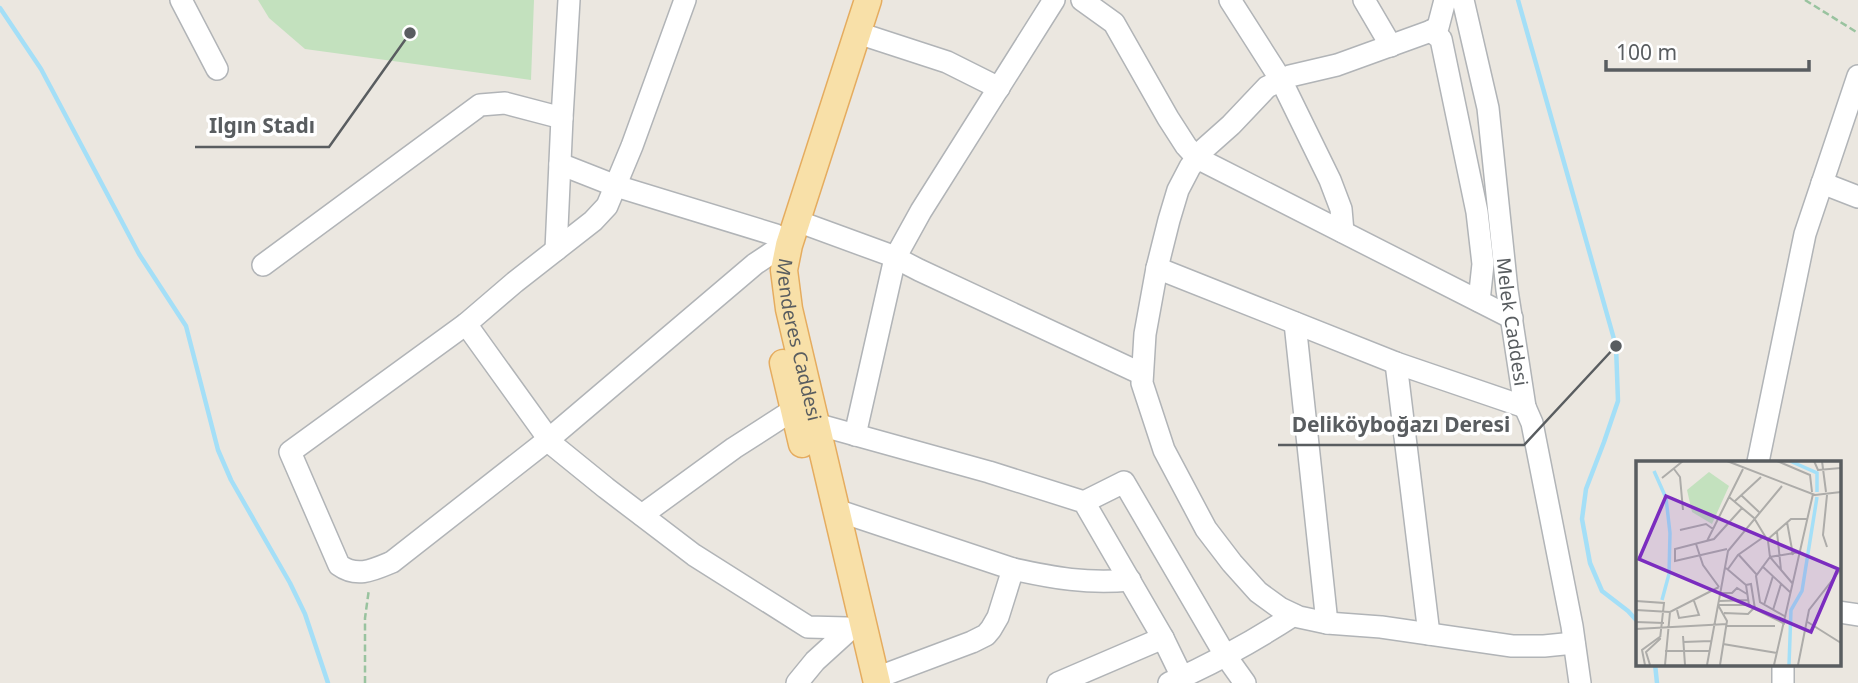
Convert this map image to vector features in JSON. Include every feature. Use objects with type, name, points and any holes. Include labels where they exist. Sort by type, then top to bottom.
[{"type":"main road","name":"Menderes Caddesi","points":[[851,0],[769,284],[772,313],[836,510],[871,681]]},
{"type":"main road","name":"Menderes Caddesi","points":[[868,0],[782,236],[786,257],[785,285],[804,417],[847,630],[871,681]]},
{"type":"street","points":[[181,0],[217,69]]},
{"type":"street","points":[[556,250],[569,0]]},
{"type":"street","points":[[685,0],[632,146],[607,206],[593,221],[466,324],[290,452],[339,565],[348,572],[371,571],[392,562],[549,439],[755,264],[782,236]]},
{"type":"street","points":[[855,435],[895,258],[921,211],[1054,0]]},
{"type":"street","points":[[1082,0],[1107,7],[1168,118],[1197,158],[1512,318]]},
{"type":"street","points":[[1230,0],[1281,80],[1330,180],[1341,209],[1343,232]]},
{"type":"street","points":[[1364,0],[1391,46]]},
{"type":"street","points":[[1445,0],[1438,27],[1431,31],[1337,65],[1290,76],[1267,87],[1204,149],[1178,190],[1169,220],[1145,334],[1142,383],[1164,450],[1206,530],[1258,592],[1280,608],[1294,615],[1327,623],[1512,646],[1574,643]]},
{"type":"street","name":"Melek Caddesi","points":[[1464,0],[1488,108],[1507,290],[1525,407],[1532,423],[1580,683]]},
{"type":"street","points":[[1431,31],[1441,39],[1477,212],[1483,264],[1479,301]]},
{"type":"street","points":[[858,33],[947,62],[999,88]]},
{"type":"street","points":[[1758,461],[1805,234],[1857,83]]},
{"type":"street","points":[[264,265],[480,105],[505,103],[562,118]]},
{"type":"street","points":[[560,164],[616,186],[782,236],[895,258],[1142,374]]},
{"type":"street","points":[[1822,183],[1858,197]]},
{"type":"street","points":[[1157,268],[1396,363],[1525,407]]},
{"type":"street","points":[[1295,323],[1327,623]]},
{"type":"street","points":[[466,324],[553,445],[694,555],[808,627],[847,630]]},
{"type":"street","points":[[1396,363],[1429,634]]},
{"type":"street","points":[[642,515],[734,448],[804,417],[855,435],[989,472],[1084,502],[1163,638],[1176,680],[1263,635],[1294,615]]},
{"type":"street","points":[[1084,502],[1124,482],[1225,655],[1245,683]]},
{"type":"street","points":[[836,510],[1013,569],[1057,579],[1104,583],[1130,580]]},
{"type":"street","points":[[871,681],[986,635],[998,617],[1013,569]]},
{"type":"street","points":[[1840,612],[1858,615]]},
{"type":"street","points":[[797,683],[814,661],[847,630]]},
{"type":"street","points":[[1058,683],[1163,638]]},
{"type":"path","points":[[1805,0],[1858,33]]},
{"type":"path","points":[[365,683],[365,618],[371,571]]},
{"type":"green space","points":[[258,0],[534,0],[531,80],[305,49],[269,18]]},
{"type":"waterway","points":[[1518,0],[1616,346],[1618,401],[1586,489],[1582,519],[1590,563],[1602,591],[1636,620]]},
{"type":"waterway","points":[[0,8],[41,69],[139,254],[186,326],[218,450],[231,480],[305,614],[328,683]]},
{"type":"waterway","points":[[1655,666],[1657,683]]},
{"type":"place","name":"Ilgın Stadı","points":[[410,33]]},
{"type":"place","name":"Deliköyboğazı Deresi","points":[[1616,346]]}]
